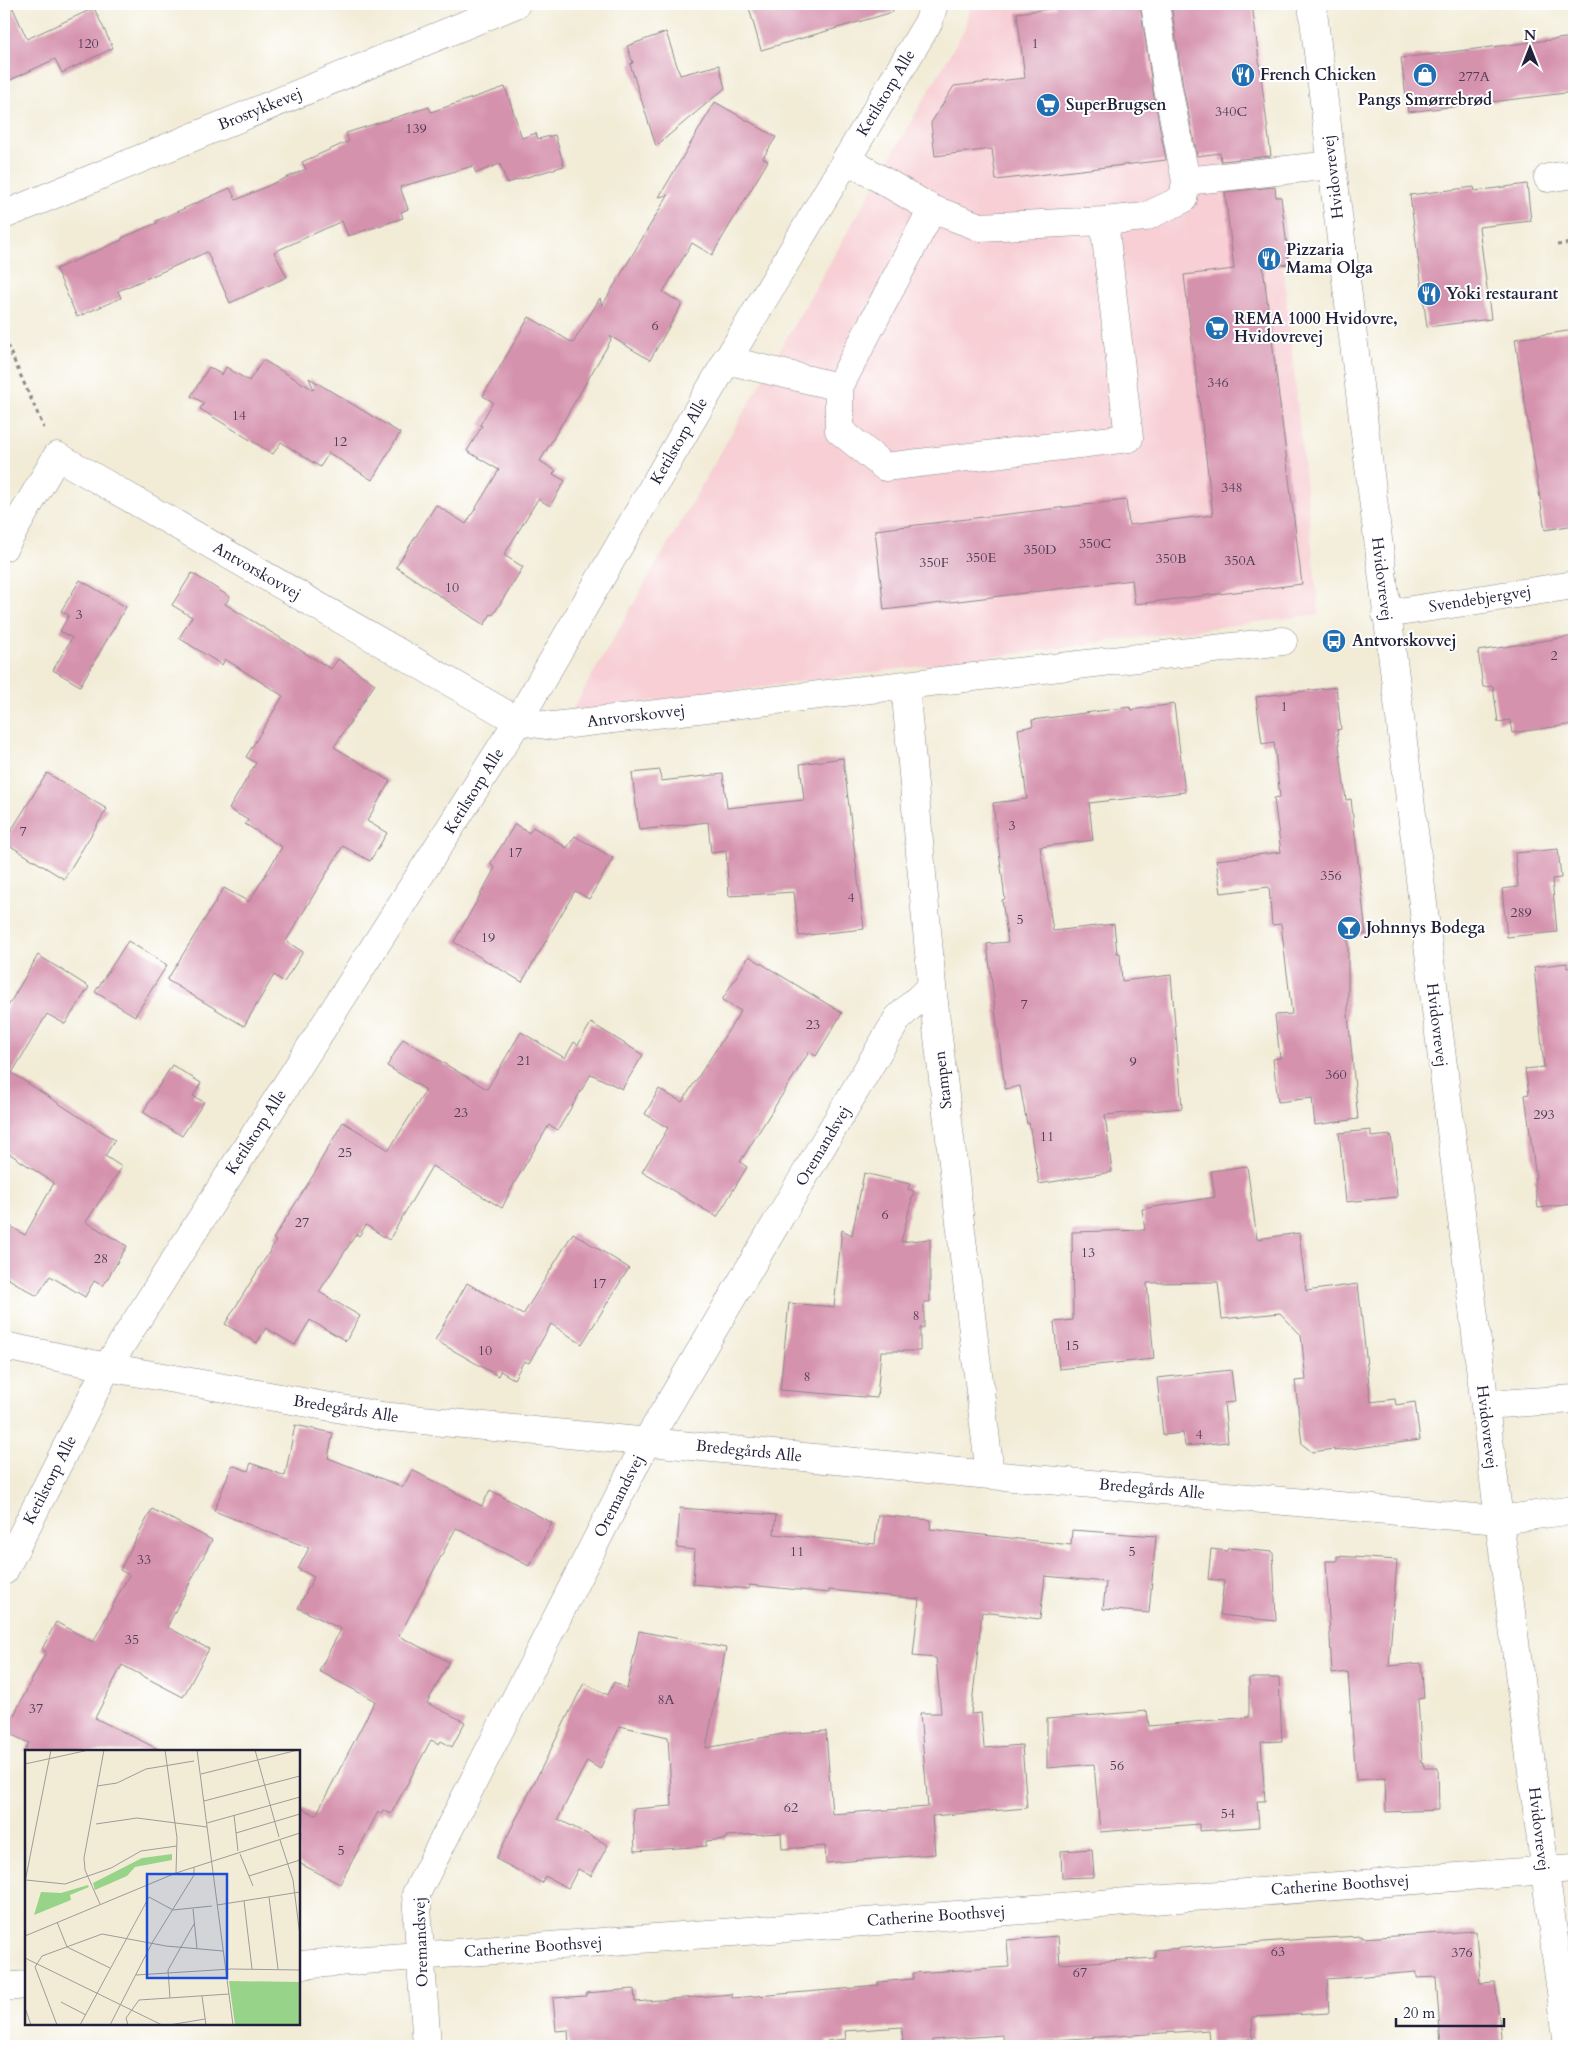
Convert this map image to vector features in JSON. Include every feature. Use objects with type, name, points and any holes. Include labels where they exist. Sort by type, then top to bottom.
[{"type":"street","name":"Brostykkevej","points":[[4,215],[516,4]]},
{"type":"street","name":"Ketilstorp Alle","points":[[4,1571],[107,1367],[518,721],[726,360],[929,21],[934,4]]},
{"type":"street","points":[[846,159],[932,209],[980,227],[1104,221],[1145,216],[1183,199],[1186,181],[1168,89],[1155,4]]},
{"type":"street","name":"Hvidovrevej","points":[[1312,4],[1499,1520],[1568,2046]]},
{"type":"street","points":[[1186,181],[1332,165]]},
{"type":"street","points":[[932,209],[839,387],[839,430],[885,466],[1129,438],[1104,221]]},
{"type":"street","points":[[726,360],[839,387]]},
{"type":"street","points":[[4,547],[57,456]]},
{"type":"street","name":"Antvorskovvej","points":[[57,456],[518,721],[553,726],[1283,641]]},
{"type":"street","name":"Svendebjergvej","points":[[1386,614],[1574,585]]},
{"type":"street","name":"Stampen","points":[[905,685],[932,986],[990,1475]]},
{"type":"street","name":"Oremandsvej","points":[[427,2046],[416,1894],[647,1442],[898,1018],[932,986]]},
{"type":"street","name":"Bredegårds Alle","points":[[4,1346],[107,1367],[381,1416],[990,1475],[1499,1520],[1574,1510]]},
{"type":"street","points":[[1485,1405],[1574,1399]]},
{"type":"street","name":"Catherine Boothsvej","points":[[300,1965],[1574,1868]]},
{"type":"street","points":[[4,1987],[25,1985]]},
{"type":"path","points":[[1557,245],[1574,243]]},
{"type":"path","points":[[4,338],[57,456]]},
{"type":"shaded area","points":[[971,4],[1256,4],[1319,614],[571,712],[964,30]]},
{"type":"building","points":[[4,4],[11,4],[27,39],[94,8],[113,48],[62,73],[55,59],[4,83]]},
{"type":"building","points":[[748,4],[892,4],[893,12],[761,50]]},
{"type":"building","name":"SuperBrugsen","points":[[1056,4],[1140,4],[1166,160],[996,180],[992,149],[935,156],[931,123],[954,86],[1025,78],[1017,13],[1057,8]]},
{"type":"building","points":[[1171,4],[1252,4],[1271,156],[1221,161],[1220,153],[1197,156],[1183,86]]},
{"type":"building","points":[[666,32],[680,75],[719,65],[725,88],[656,146],[630,64],[633,63],[627,46]]},
{"type":"building","points":[[1574,37],[1574,92],[1408,112],[1401,58]]},
{"type":"building","points":[[505,87],[522,138],[536,133],[538,139],[555,135],[564,166],[507,183],[500,164],[476,173],[473,166],[400,187],[408,209],[401,212],[403,218],[348,236],[342,221],[274,252],[287,277],[230,303],[207,252],[118,291],[121,298],[77,317],[56,269],[122,240],[122,238],[157,223],[156,221],[230,188],[236,200],[306,169],[302,162],[349,141],[346,133],[429,107],[431,112]]},
{"type":"building","points":[[715,102],[776,137],[763,158],[768,161],[712,255],[692,243],[663,292],[682,304],[650,360],[610,336],[611,340],[540,461],[556,471],[553,474],[565,481],[550,506],[538,499],[504,555],[523,567],[493,615],[491,614],[484,625],[396,567],[436,505],[466,524],[499,470],[467,451],[482,426],[480,425],[493,402],[483,396],[529,317],[573,343],[600,298],[602,306],[668,195],[659,197]]},
{"type":"building","points":[[1527,184],[1531,221],[1479,227],[1491,319],[1427,327],[1410,195],[1474,187],[1475,191]]},
{"type":"building","points":[[1275,187],[1276,197],[1281,197],[1289,264],[1263,267],[1302,584],[1135,604],[1132,580],[884,610],[875,530],[1126,500],[1129,525],[1213,515],[1184,275],[1234,269],[1225,192]]},
{"type":"building","points":[[1574,330],[1574,525],[1545,530],[1515,339]]},
{"type":"building","points":[[263,360],[314,390],[309,378],[400,433],[372,480],[329,453],[320,467],[281,442],[273,454],[200,409],[204,403],[191,396],[209,367],[222,375],[226,367],[249,381]]},
{"type":"building","points":[[192,573],[230,597],[225,604],[331,669],[338,659],[375,684],[334,747],[390,781],[367,821],[387,833],[370,861],[343,846],[286,941],[303,952],[284,982],[274,975],[244,1026],[167,980],[224,888],[249,902],[282,847],[245,824],[248,820],[229,809],[256,763],[246,757],[283,696],[225,659],[222,665],[179,638],[192,617],[172,605]]},
{"type":"building","points":[[80,580],[126,607],[80,686],[53,670],[72,638],[60,631],[69,615],[61,611]]},
{"type":"building","points":[[1574,636],[1574,724],[1512,733],[1510,720],[1498,722],[1493,686],[1483,687],[1478,651]]},
{"type":"building","points":[[1336,687],[1341,729],[1337,730],[1346,800],[1351,799],[1366,934],[1348,936],[1348,1015],[1358,1119],[1315,1125],[1312,1098],[1278,1102],[1273,1059],[1280,1058],[1275,1015],[1292,1014],[1281,924],[1272,925],[1269,887],[1221,893],[1216,860],[1281,852],[1274,798],[1280,797],[1274,742],[1262,744],[1256,697]]},
{"type":"building","points":[[1174,704],[1185,792],[1089,803],[1093,840],[1040,847],[1053,931],[1114,924],[1117,953],[1120,953],[1122,981],[1171,975],[1182,1108],[1105,1115],[1112,1172],[1039,1184],[1029,1123],[1027,1124],[1020,1086],[1005,1089],[987,944],[1008,942],[1002,900],[1005,899],[993,803],[1027,799],[1018,729],[1033,726],[1032,720],[1130,707],[1131,710]]},
{"type":"building","points":[[843,758],[864,929],[799,936],[794,892],[729,896],[726,851],[711,853],[708,822],[639,830],[632,773],[660,770],[661,781],[723,774],[727,808],[804,800],[800,764]]},
{"type":"building","points":[[47,773],[107,809],[64,879],[4,842]]},
{"type":"building","points":[[515,824],[529,833],[533,827],[567,848],[575,836],[613,858],[589,899],[575,891],[522,982],[454,942],[495,868],[490,864]]},
{"type":"building","points":[[1558,849],[1561,878],[1552,879],[1557,932],[1507,937],[1502,889],[1518,887],[1515,853]]},
{"type":"building","points":[[128,941],[167,965],[135,1016],[95,992]]},
{"type":"building","points":[[38,955],[89,987],[65,1024],[47,1014],[12,1073],[115,1140],[105,1156],[122,1167],[86,1222],[127,1246],[103,1286],[94,1281],[85,1297],[50,1276],[37,1296],[4,1276],[4,1222],[25,1235],[54,1183],[4,1150],[4,1013]]},
{"type":"building","points":[[749,956],[842,1013],[816,1056],[809,1052],[740,1162],[747,1167],[717,1217],[642,1172],[668,1128],[645,1114],[659,1089],[682,1102],[741,1011],[722,1000]]},
{"type":"building","points":[[1567,963],[1567,968],[1574,967],[1574,1204],[1538,1208],[1525,1095],[1529,1094],[1525,1069],[1544,1067],[1534,967]]},
{"type":"building","points":[[591,1023],[643,1055],[622,1089],[591,1074],[558,1130],[549,1125],[502,1208],[432,1166],[389,1240],[366,1225],[359,1236],[356,1234],[319,1292],[360,1316],[346,1341],[310,1320],[295,1345],[266,1328],[257,1343],[225,1324],[276,1241],[273,1239],[319,1166],[343,1122],[389,1150],[426,1090],[387,1066],[403,1039],[487,1089],[521,1032],[565,1058],[574,1042],[578,1045]]},
{"type":"building","points":[[172,1065],[201,1083],[193,1096],[204,1102],[182,1136],[143,1112]]},
{"type":"building","points":[[1371,1130],[1371,1137],[1391,1135],[1397,1197],[1346,1202],[1339,1133]]},
{"type":"building","points":[[1247,1166],[1257,1239],[1299,1233],[1306,1291],[1358,1284],[1371,1402],[1395,1399],[1396,1405],[1415,1402],[1420,1440],[1312,1452],[1302,1444],[1295,1381],[1306,1380],[1301,1335],[1280,1313],[1222,1319],[1218,1282],[1147,1283],[1154,1359],[1059,1369],[1054,1322],[1073,1320],[1072,1232],[1145,1230],[1142,1209],[1215,1197],[1211,1171]]},
{"type":"building","points":[[864,1173],[910,1184],[908,1189],[914,1191],[901,1242],[930,1239],[930,1302],[924,1302],[924,1328],[920,1328],[920,1351],[881,1351],[877,1398],[780,1390],[789,1303],[834,1307],[842,1230],[852,1235]]},
{"type":"building","points":[[573,1233],[629,1268],[582,1344],[551,1324],[529,1363],[524,1361],[514,1379],[500,1371],[498,1376],[435,1340],[467,1283],[523,1315]]},
{"type":"building","points":[[1231,1370],[1235,1402],[1224,1403],[1228,1442],[1185,1446],[1183,1433],[1163,1435],[1157,1378]]},
{"type":"building","points":[[295,1425],[333,1433],[328,1458],[403,1487],[412,1470],[482,1506],[490,1490],[552,1523],[529,1566],[456,1528],[399,1636],[449,1662],[427,1703],[465,1722],[452,1747],[441,1741],[439,1744],[431,1740],[391,1814],[383,1810],[381,1814],[378,1812],[340,1884],[300,1864],[300,1807],[316,1815],[375,1701],[319,1671],[341,1629],[298,1608],[314,1577],[298,1569],[309,1548],[214,1511],[232,1465],[248,1471],[251,1463],[285,1476]]},
{"type":"building","points":[[680,1508],[776,1515],[774,1534],[875,1544],[878,1515],[931,1520],[930,1529],[1071,1545],[1072,1530],[1156,1536],[1149,1613],[1103,1609],[1106,1582],[1045,1576],[1040,1619],[982,1612],[971,1714],[981,1713],[984,1748],[1022,1745],[1027,1808],[932,1816],[935,1854],[826,1863],[825,1846],[782,1849],[781,1833],[726,1836],[726,1839],[706,1841],[706,1846],[635,1851],[633,1809],[672,1806],[668,1737],[620,1726],[600,1769],[587,1761],[558,1819],[608,1845],[591,1876],[578,1869],[568,1888],[545,1876],[542,1883],[496,1859],[584,1683],[608,1695],[614,1682],[627,1689],[639,1631],[726,1648],[706,1748],[783,1734],[826,1731],[832,1814],[928,1807],[920,1713],[941,1713],[936,1658],[913,1656],[919,1599],[829,1590],[829,1593],[749,1585],[749,1589],[693,1584],[695,1550],[677,1548]]},
{"type":"building","points":[[152,1509],[212,1540],[167,1627],[209,1649],[183,1697],[122,1665],[95,1718],[160,1750],[24,1751],[29,1743],[8,1733],[12,1726],[9,1725],[46,1652],[42,1649],[56,1622],[93,1642],[129,1575],[120,1570]]},
{"type":"building","points":[[1228,1548],[1273,1552],[1276,1621],[1220,1615],[1224,1581],[1208,1579],[1211,1549],[1227,1551]]},
{"type":"building","points":[[1337,1556],[1397,1560],[1389,1666],[1421,1663],[1424,1698],[1418,1699],[1422,1762],[1424,1762],[1424,1768],[1438,1768],[1439,1810],[1386,1812],[1385,1778],[1356,1780],[1348,1672],[1332,1674],[1326,1561],[1337,1561]]},
{"type":"building","points":[[1249,1678],[1279,1678],[1282,1741],[1261,1742],[1265,1801],[1257,1801],[1259,1827],[1199,1831],[1199,1824],[1100,1832],[1094,1764],[1047,1768],[1047,1719],[1147,1711],[1149,1726],[1249,1717]]},
{"type":"building","points":[[1092,1849],[1094,1877],[1062,1878],[1061,1851]]},
{"type":"building","points":[[1476,1931],[1480,1983],[1495,1982],[1502,2046],[1441,2046],[1436,1977],[1417,1978],[1417,1972],[1327,1979],[1329,2013],[1252,2017],[1253,2039],[1210,2042],[1209,2030],[1039,2041],[1039,2046],[1004,2046],[1003,2035],[932,2040],[932,2046],[903,2046],[902,2027],[845,2031],[846,2039],[827,2041],[828,2046],[569,2046],[568,2030],[556,2031],[553,1998],[586,1996],[586,1993],[634,1989],[635,2002],[732,1994],[732,1998],[855,1988],[878,1985],[878,1982],[913,1979],[913,1973],[1009,1967],[1007,1940],[1058,1936],[1060,1964],[1155,1958],[1155,1950],[1305,1939],[1362,1936],[1362,1938]]},
{"type":"place","name":"French Chicken","points":[[1243,75]]},
{"type":"place","name":"Pangs Smørrebrød","points":[[1425,75]]},
{"type":"place","name":"SuperBrugsen","points":[[1048,105]]},
{"type":"place","name":"Pizzaria Mama Olga","points":[[1269,259]]},
{"type":"place","name":"Yoki restaurant","points":[[1429,294]]},
{"type":"place","name":"REMA 1000 Hvidovre, Hvidovrevej","points":[[1217,328]]},
{"type":"place","name":"Antvorskovvej","points":[[1334,641]]},
{"type":"place","name":"Johnnys Bodega","points":[[1349,928]]}]
